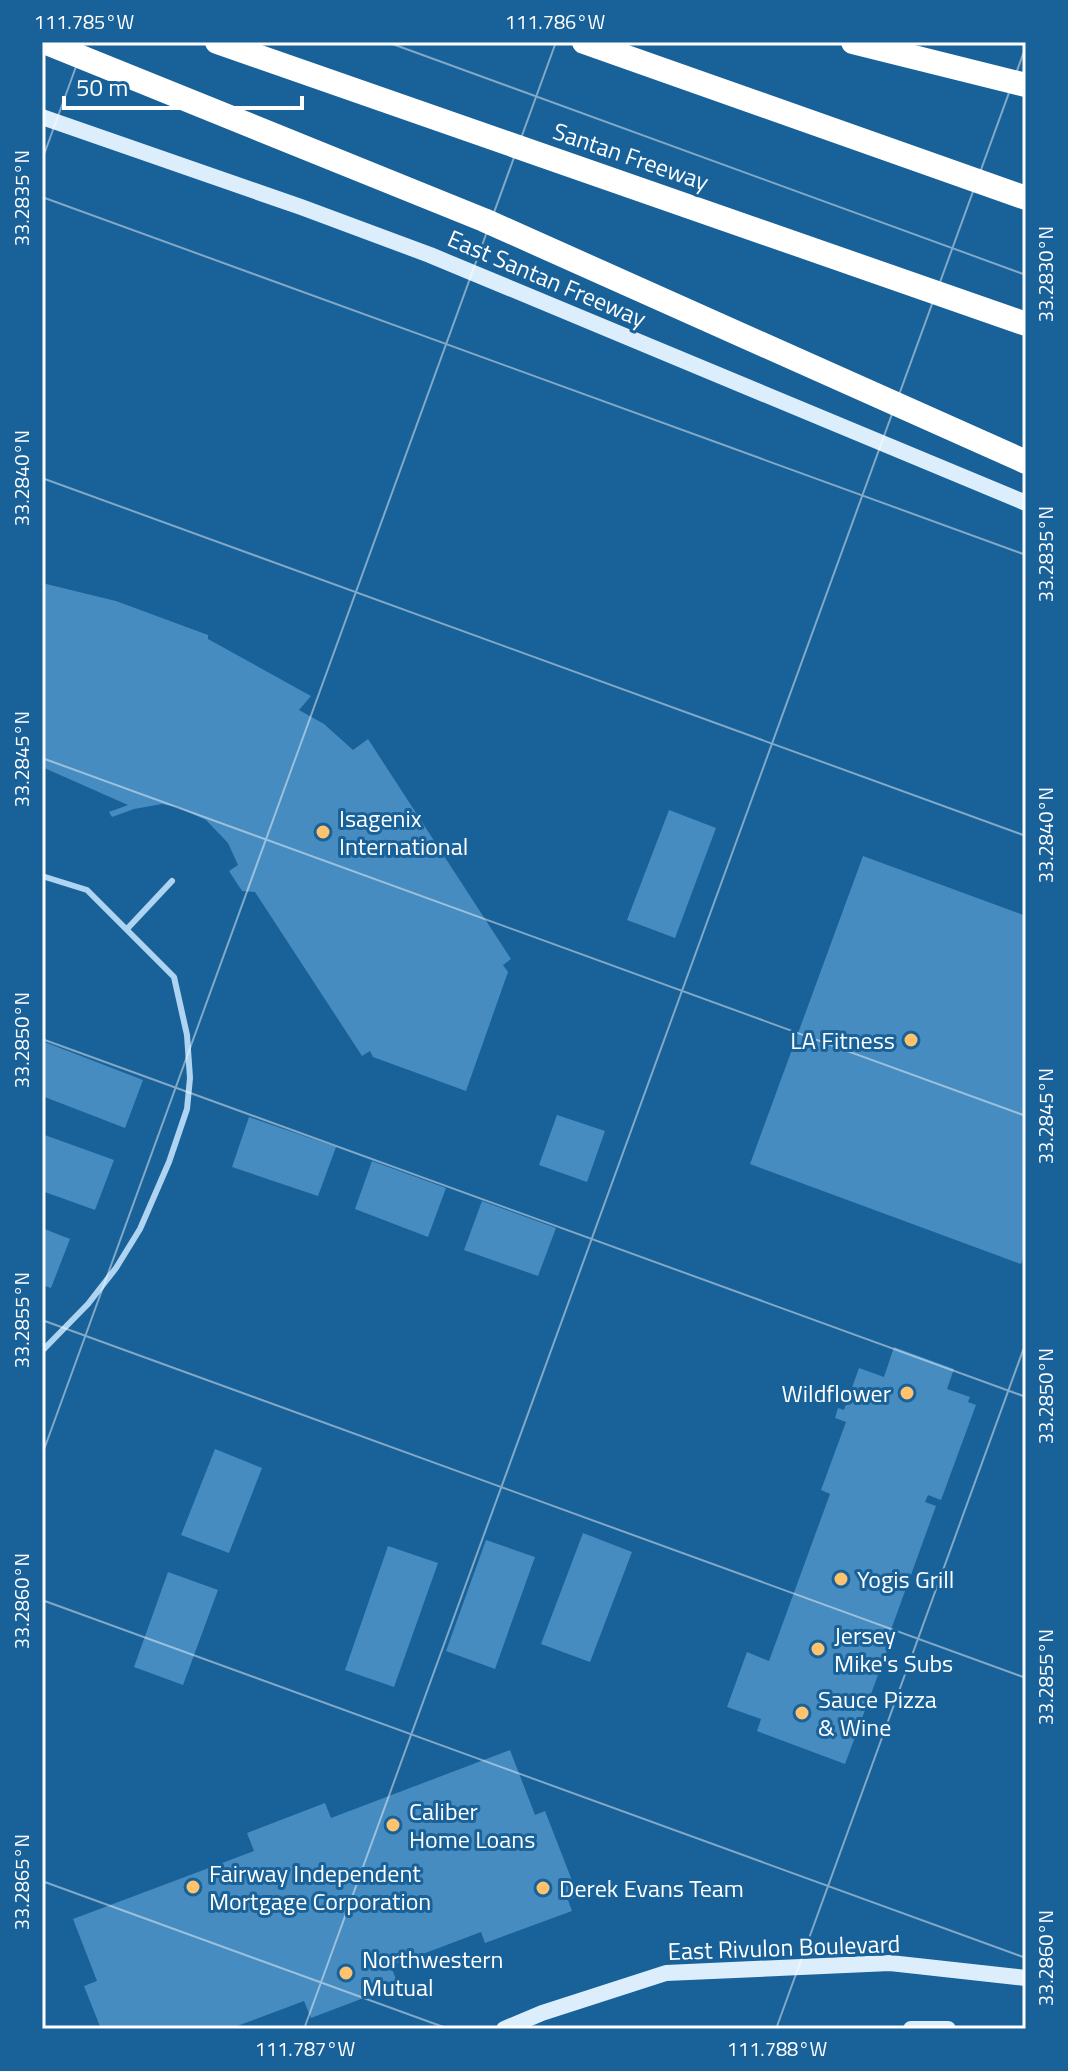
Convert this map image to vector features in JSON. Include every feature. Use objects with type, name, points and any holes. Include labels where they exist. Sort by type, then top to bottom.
[{"type":"highway","points":[[44,42],[484,220],[1026,462]]},
{"type":"highway","name":"Santan Freeway","points":[[217,42],[1026,324]]},
{"type":"highway","points":[[584,42],[1026,198]]},
{"type":"highway","points":[[853,42],[1026,85]]},
{"type":"main road","name":"East Santan Freeway","points":[[42,117],[287,201],[430,255],[1026,503]]},
{"type":"main road","name":"East Rivulon Boulevard","points":[[504,2029],[542,2013],[666,1973],[890,1963],[1026,1978]]},
{"type":"main road","points":[[911,2029],[948,2029]]},
{"type":"lane","points":[[42,876],[87,890],[174,977],[187,1035],[190,1078],[187,1109],[169,1162],[140,1229],[116,1268],[88,1304],[42,1351]]},
{"type":"lane","points":[[127,929],[172,881]]},
{"type":"building","name":"Isagenix International","points":[[42,583],[116,601],[208,635],[208,639],[311,696],[299,710],[324,724],[353,750],[368,739],[511,959],[503,965],[508,972],[466,1091],[373,1057],[370,1051],[362,1056],[255,892],[242,891],[229,871],[238,865],[228,843],[206,820],[162,804],[112,817],[109,812],[128,805],[42,767]]},
{"type":"building","points":[[669,810],[716,828],[675,938],[627,920]]},
{"type":"building","name":"LA Fitness","points":[[863,856],[1026,916],[1026,1251],[1021,1264],[750,1164]]},
{"type":"building","points":[[42,1041],[143,1080],[125,1128],[42,1096]]},
{"type":"building","points":[[557,1115],[605,1131],[587,1182],[539,1165]]},
{"type":"building","points":[[249,1117],[336,1147],[318,1196],[232,1167]]},
{"type":"building","points":[[42,1134],[114,1160],[95,1210],[42,1191]]},
{"type":"building","points":[[372,1161],[446,1188],[428,1237],[355,1209]]},
{"type":"building","points":[[482,1201],[556,1228],[538,1276],[464,1250]]},
{"type":"building","points":[[42,1228],[70,1239],[51,1288],[42,1285]]},
{"type":"building","points":[[894,1347],[954,1369],[947,1389],[970,1397],[968,1402],[976,1405],[941,1500],[928,1495],[925,1502],[936,1506],[888,1638],[882,1636],[879,1644],[888,1648],[845,1764],[757,1731],[761,1719],[727,1707],[747,1652],[769,1661],[830,1494],[821,1490],[846,1422],[835,1418],[838,1408],[844,1410],[859,1368],[884,1377]]},
{"type":"building","points":[[215,1449],[262,1468],[229,1553],[181,1535]]},
{"type":"building","points":[[583,1533],[632,1552],[590,1662],[541,1644]]},
{"type":"building","points":[[486,1540],[535,1557],[495,1669],[446,1651]]},
{"type":"building","points":[[388,1546],[438,1563],[394,1687],[345,1670]]},
{"type":"building","points":[[168,1572],[218,1590],[183,1685],[134,1667]]},
{"type":"building","points":[[510,1750],[535,1815],[545,1811],[578,1896],[568,1900],[572,1911],[485,1943],[481,1932],[391,1966],[398,1985],[311,2018],[304,2001],[229,2029],[101,2029],[84,1986],[97,1981],[73,1919],[254,1851],[247,1833],[325,1803],[331,1818]]},
{"type":"place","name":"Isagenix International","points":[[323,832]]},
{"type":"place","name":"LA Fitness","points":[[911,1040]]},
{"type":"place","name":"Wildflower","points":[[907,1393]]},
{"type":"place","name":"Yogis Grill","points":[[841,1579]]},
{"type":"place","name":"Jersey Mike's Subs","points":[[818,1649]]},
{"type":"place","name":"Sauce Pizza & Wine","points":[[802,1713]]},
{"type":"place","name":"Caliber Home Loans","points":[[393,1825]]},
{"type":"place","name":"Fairway Independent Mortgage Corporation","points":[[193,1887]]},
{"type":"place","name":"Derek Evans Team","points":[[543,1888]]},
{"type":"place","name":"Northwestern Mutual","points":[[346,1973]]}]
